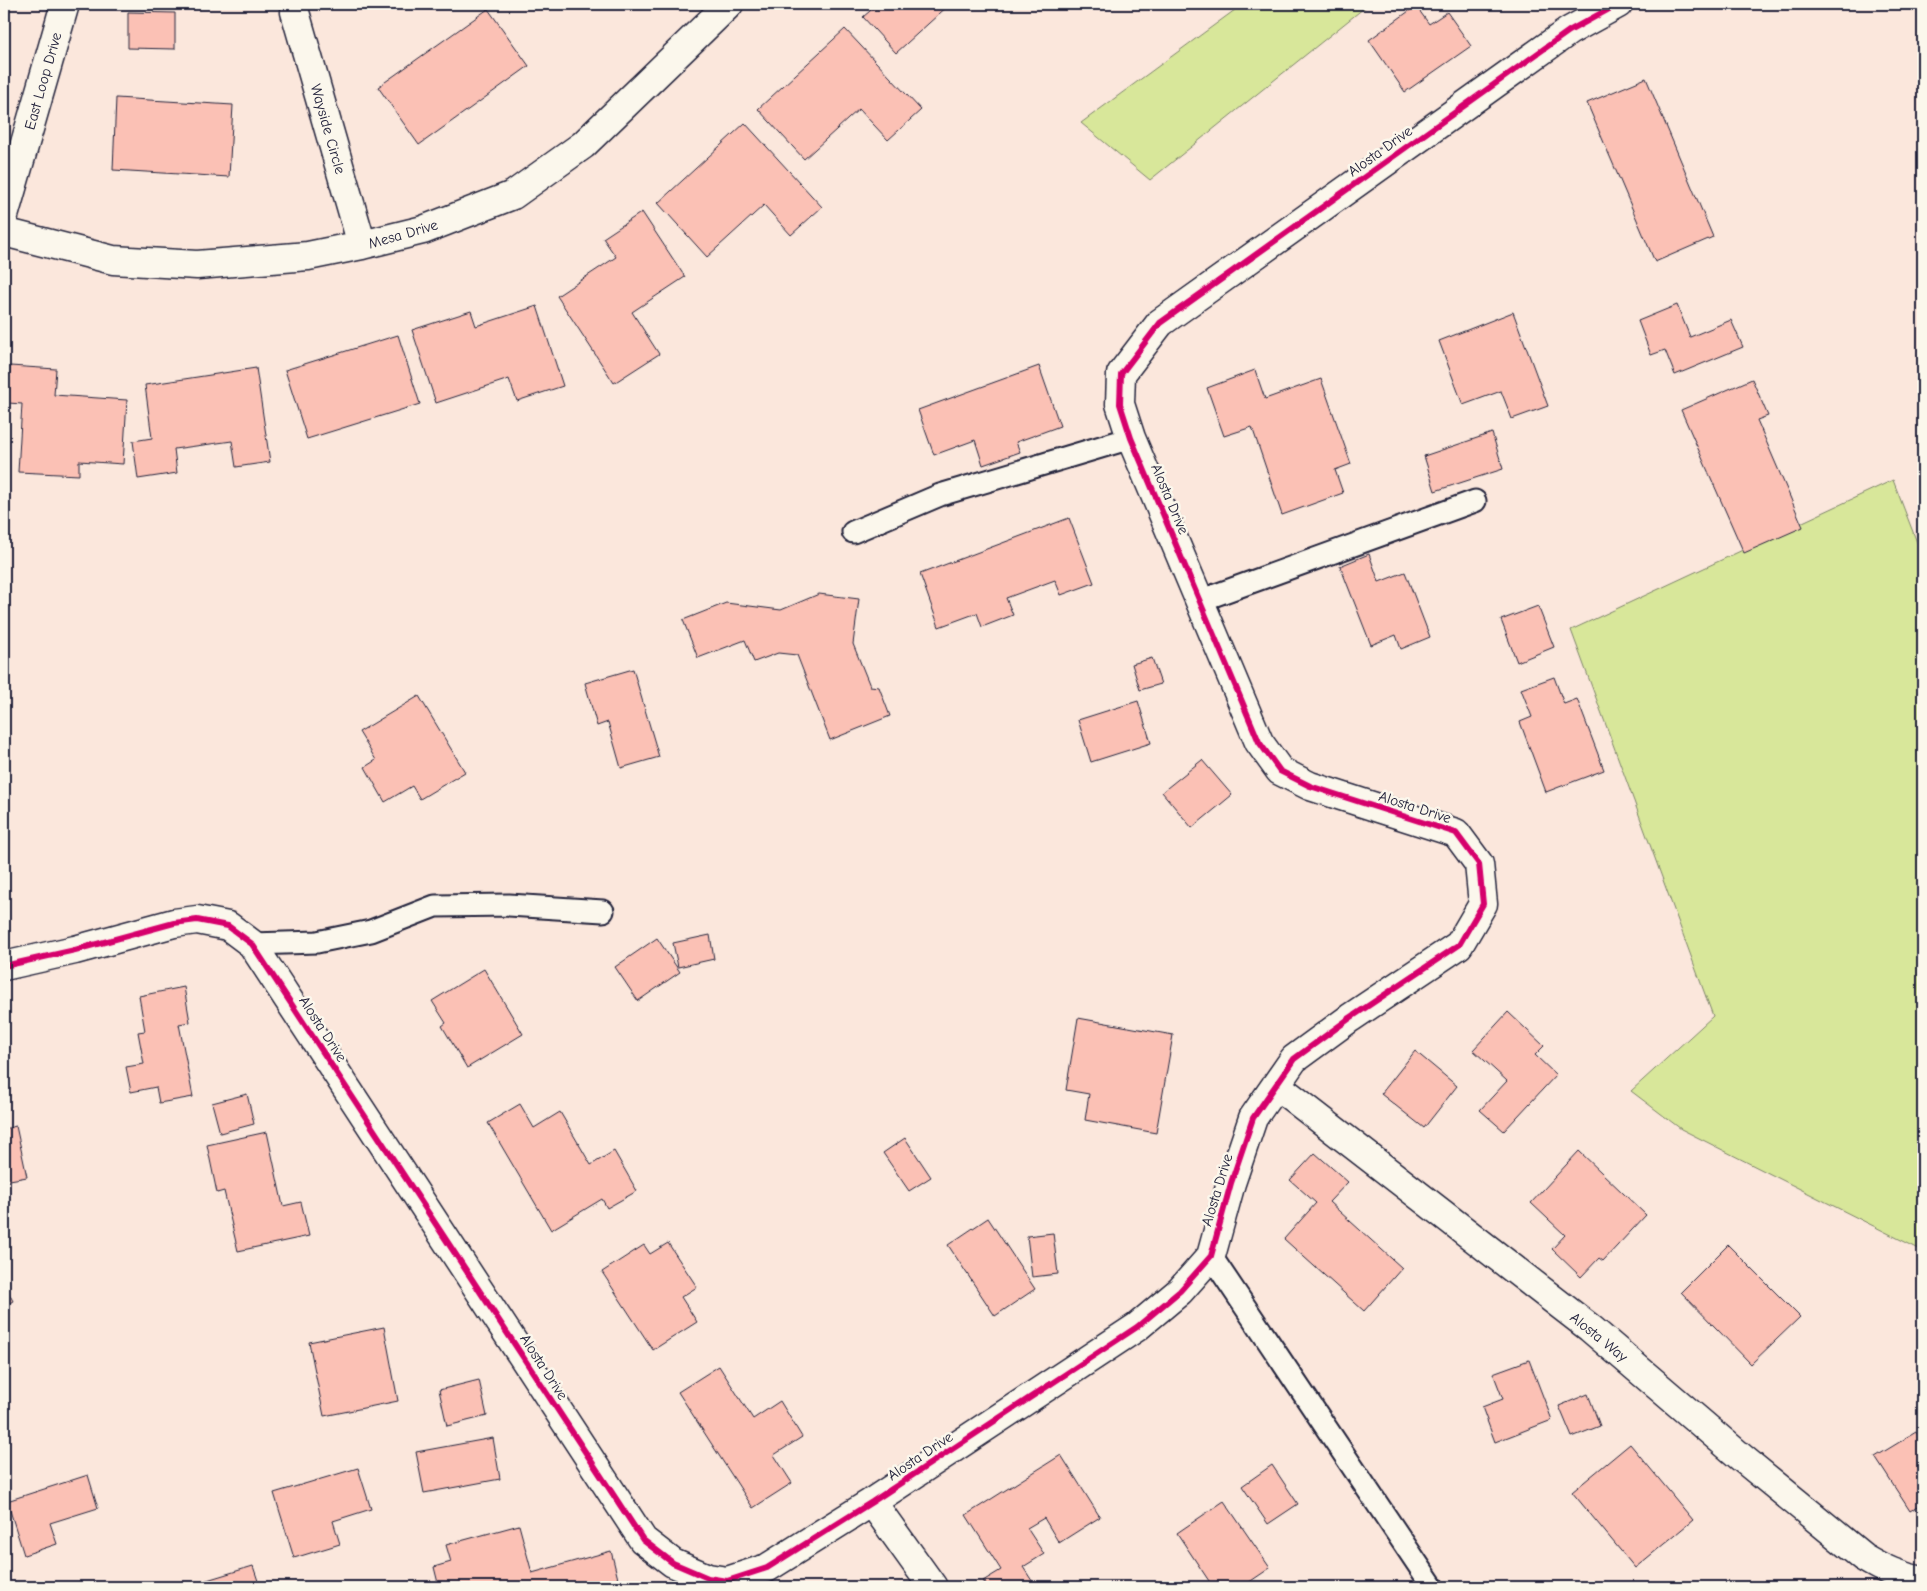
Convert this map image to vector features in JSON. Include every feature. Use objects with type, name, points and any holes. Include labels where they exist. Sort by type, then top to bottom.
[{"type":"street","name":"East Loop Drive","points":[[4,216],[65,4]]},
{"type":"street","name":"Mesa Drive","points":[[4,232],[113,260],[197,266],[308,256],[423,230],[513,195],[583,145],[729,4]]},
{"type":"street","name":"Alosta Drive","points":[[4,966],[75,950],[174,923],[197,920],[228,926],[252,944],[643,1540],[702,1582],[727,1581],[767,1568],[872,1502],[1137,1327],[1180,1291],[1211,1256],[1231,1184],[1253,1118],[1294,1059],[1350,1018],[1459,945],[1483,904],[1480,864],[1456,834],[1319,789],[1280,771],[1259,742],[1131,438],[1120,404],[1121,374],[1160,323],[1569,31],[1618,4]]},
{"type":"street","name":"Wayside Circle","points":[[295,12],[362,245]]},
{"type":"street","name":"Alosta Way","points":[[1276,1085],[1590,1328],[1742,1458],[1863,1557],[1884,1570],[1902,1577],[1923,1581]]},
{"type":"street","points":[[872,1502],[933,1587]]},
{"type":"lane","points":[[854,532],[940,495],[1131,438]]},
{"type":"lane","points":[[1199,602],[1475,501]]},
{"type":"lane","points":[[252,944],[317,942],[371,931],[435,906],[509,905],[604,911]]},
{"type":"lane","points":[[1211,1256],[1433,1587]]},
{"type":"green space","points":[[1243,4],[1369,4],[1150,180],[1081,123]]},
{"type":"green space","points":[[1893,480],[1923,558],[1923,1251],[1681,1129],[1631,1091],[1713,1016],[1571,630]]},
{"type":"building","points":[[878,4],[950,4],[896,53],[863,17]]},
{"type":"building","points":[[1416,6],[1429,24],[1447,12],[1471,46],[1405,92],[1369,40]]},
{"type":"building","points":[[488,9],[529,66],[419,145],[378,87]]},
{"type":"building","points":[[128,12],[175,13],[175,49],[128,48]]},
{"type":"building","points":[[845,29],[921,110],[888,140],[859,109],[804,159],[758,109]]},
{"type":"building","points":[[1646,78],[1713,237],[1655,262],[1587,103]]},
{"type":"building","points":[[116,98],[233,105],[229,177],[113,170]]},
{"type":"building","points":[[745,123],[822,207],[791,235],[764,205],[707,257],[658,203]]},
{"type":"building","points":[[642,212],[685,277],[632,312],[659,354],[614,383],[557,296],[616,257],[603,238]]},
{"type":"building","points":[[1677,305],[1690,337],[1731,320],[1743,347],[1675,375],[1665,350],[1651,355],[1638,321]]},
{"type":"building","points":[[537,306],[563,386],[517,401],[509,379],[436,403],[412,330],[471,311],[476,326]]},
{"type":"building","points":[[1513,312],[1548,406],[1512,419],[1501,391],[1463,405],[1439,341]]},
{"type":"building","points":[[398,335],[420,404],[307,439],[285,370]]},
{"type":"building","points":[[10,366],[56,369],[54,395],[127,400],[123,464],[79,461],[79,475],[18,472],[22,404],[8,403]]},
{"type":"building","points":[[1039,366],[1060,426],[1016,442],[1020,452],[983,465],[975,440],[934,455],[918,410]]},
{"type":"building","points":[[256,368],[270,462],[236,467],[232,441],[174,449],[177,473],[138,479],[133,441],[152,438],[145,385]]},
{"type":"building","points":[[1255,370],[1265,399],[1321,379],[1351,464],[1335,470],[1343,493],[1282,515],[1252,427],[1224,436],[1207,388]]},
{"type":"building","points":[[1752,379],[1768,416],[1757,420],[1803,527],[1744,553],[1681,410]]},
{"type":"building","points":[[1492,433],[1503,469],[1435,491],[1424,456]]},
{"type":"building","points":[[1069,518],[1094,583],[1061,595],[1055,580],[1006,598],[1013,615],[982,627],[977,613],[939,627],[920,574]]},
{"type":"building","points":[[1369,554],[1379,582],[1405,572],[1430,637],[1401,649],[1396,635],[1371,645],[1340,566]]},
{"type":"building","points":[[819,594],[859,599],[853,644],[870,686],[879,687],[890,716],[830,740],[797,655],[778,653],[754,662],[745,640],[698,658],[683,620],[726,603],[781,610]]},
{"type":"building","points":[[1538,606],[1554,647],[1517,662],[1501,620]]},
{"type":"building","points":[[1152,658],[1161,684],[1140,690],[1132,664]]},
{"type":"building","points":[[633,669],[659,757],[621,768],[608,722],[597,726],[585,683]]},
{"type":"building","points":[[1554,677],[1564,704],[1577,699],[1604,770],[1546,792],[1520,722],[1532,717],[1521,689]]},
{"type":"building","points":[[419,696],[465,772],[420,799],[412,786],[385,802],[365,767],[376,760],[359,732]]},
{"type":"building","points":[[1138,701],[1151,743],[1091,762],[1078,720]]},
{"type":"building","points":[[1202,760],[1232,795],[1192,828],[1162,792]]},
{"type":"building","points":[[710,935],[714,959],[678,967],[673,943]]},
{"type":"building","points":[[657,938],[680,972],[638,1001],[615,967]]},
{"type":"building","points":[[484,969],[523,1034],[467,1068],[442,1026],[446,1023],[432,1001]]},
{"type":"building","points":[[184,987],[190,1022],[179,1024],[193,1097],[159,1103],[156,1087],[131,1092],[126,1067],[144,1064],[138,1032],[145,1031],[139,996]]},
{"type":"building","points":[[1508,1012],[1544,1046],[1535,1055],[1556,1075],[1504,1131],[1480,1110],[1507,1081],[1473,1050]]},
{"type":"building","points":[[1078,1018],[1173,1035],[1156,1133],[1085,1120],[1089,1094],[1066,1090]]},
{"type":"building","points":[[1415,1051],[1457,1086],[1424,1128],[1381,1094]]},
{"type":"building","points":[[247,1094],[254,1124],[220,1133],[212,1103]]},
{"type":"building","points":[[520,1104],[534,1128],[560,1112],[591,1165],[614,1151],[637,1191],[607,1208],[602,1199],[551,1230],[488,1123]]},
{"type":"building","points":[[16,1126],[27,1177],[4,1181],[4,1129]]},
{"type":"building","points":[[267,1132],[283,1206],[301,1202],[309,1236],[238,1251],[224,1191],[217,1193],[207,1145]]},
{"type":"building","points":[[905,1138],[931,1177],[909,1191],[883,1153]]},
{"type":"building","points":[[1579,1151],[1646,1215],[1603,1261],[1599,1258],[1581,1277],[1552,1249],[1565,1235],[1531,1203]]},
{"type":"building","points":[[1315,1153],[1348,1182],[1329,1202],[1402,1268],[1364,1311],[1284,1239],[1316,1203],[1290,1180]]},
{"type":"building","points":[[988,1218],[1035,1289],[995,1316],[948,1245]]},
{"type":"building","points":[[1053,1233],[1058,1274],[1032,1277],[1027,1236]]},
{"type":"building","points":[[668,1243],[697,1287],[681,1297],[697,1322],[653,1350],[602,1272],[644,1245],[650,1254]]},
{"type":"building","points":[[1728,1245],[1800,1317],[1751,1364],[1681,1292]]},
{"type":"building","points":[[4,1284],[13,1301],[4,1306]]},
{"type":"building","points":[[384,1327],[398,1401],[324,1416],[309,1342]]},
{"type":"building","points":[[1529,1360],[1552,1420],[1495,1442],[1482,1407],[1503,1399],[1493,1373]]},
{"type":"building","points":[[719,1366],[753,1419],[780,1401],[802,1437],[774,1455],[792,1483],[753,1508],[678,1392]]},
{"type":"building","points":[[479,1380],[487,1416],[447,1426],[439,1390]]},
{"type":"building","points":[[1588,1394],[1600,1426],[1572,1437],[1559,1406]]},
{"type":"building","points":[[1916,1432],[1923,1442],[1923,1503],[1910,1511],[1875,1457]]},
{"type":"building","points":[[493,1438],[500,1479],[424,1493],[416,1452]]},
{"type":"building","points":[[1630,1444],[1693,1520],[1635,1568],[1572,1492]]},
{"type":"building","points":[[1061,1455],[1100,1517],[1059,1543],[1044,1518],[1027,1528],[1044,1554],[1023,1567],[1036,1587],[988,1587],[983,1581],[1001,1570],[966,1515]]},
{"type":"building","points":[[1272,1465],[1298,1504],[1268,1524],[1242,1486]]},
{"type":"building","points":[[358,1468],[371,1509],[333,1521],[340,1544],[294,1558],[274,1493]]},
{"type":"building","points":[[88,1475],[98,1508],[50,1523],[57,1544],[24,1555],[7,1501]]},
{"type":"building","points":[[1224,1501],[1270,1568],[1242,1587],[1213,1587],[1177,1533]]},
{"type":"building","points":[[519,1525],[532,1573],[611,1551],[620,1587],[439,1587],[434,1567],[451,1562],[446,1545]]},
{"type":"building","points":[[253,1566],[260,1587],[184,1587]]},
{"type":"cycle path","points":[[4,966],[75,950],[174,923],[197,920],[228,926],[252,944],[643,1540],[673,1563],[708,1578],[727,1581],[767,1568],[872,1502],[1137,1327],[1180,1291],[1211,1256],[1231,1183],[1253,1118],[1294,1059],[1350,1018],[1459,945],[1483,904],[1479,864],[1456,833],[1310,786],[1280,771],[1259,742],[1131,438],[1120,404],[1121,374],[1160,323],[1569,31],[1618,4]]}]
